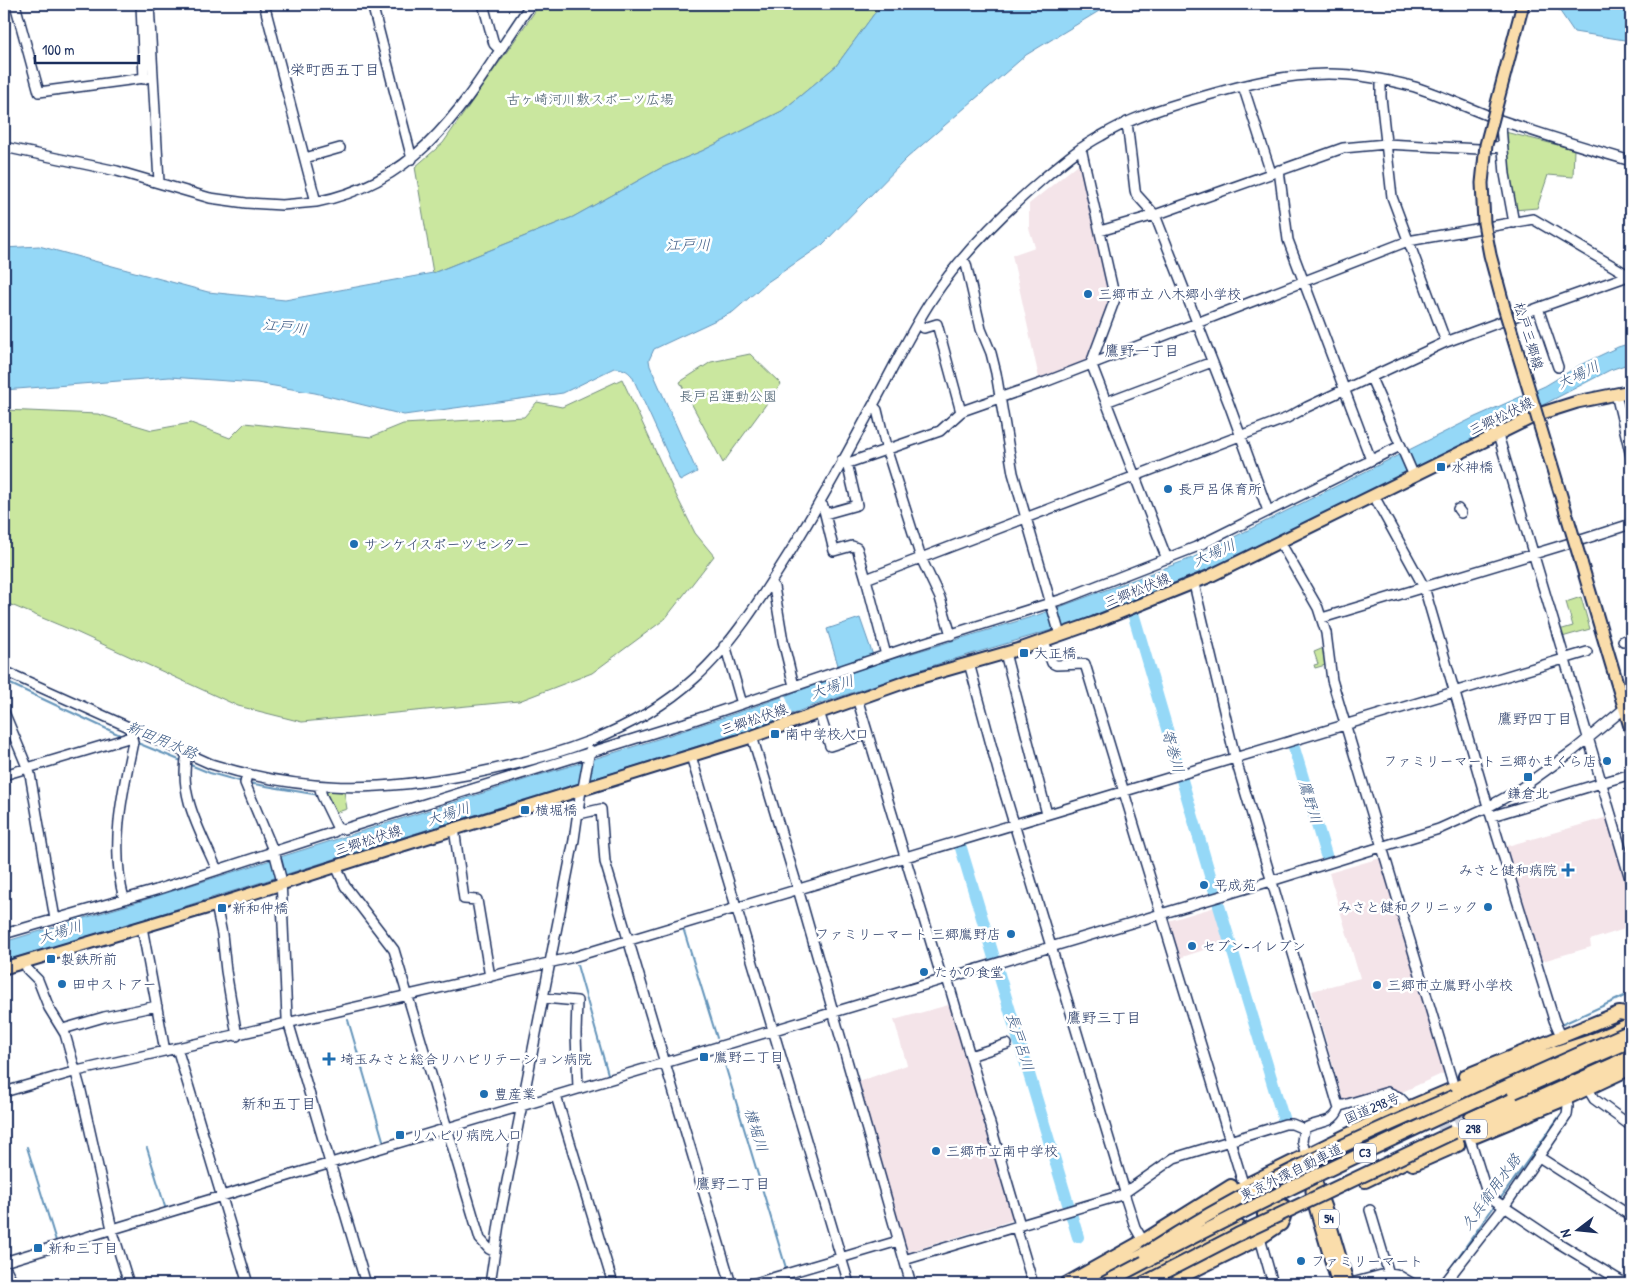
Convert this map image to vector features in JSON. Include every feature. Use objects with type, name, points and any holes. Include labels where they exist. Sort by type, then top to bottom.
[{"type":"highway","points":[[1370,1124],[1404,1102],[1452,1081],[1562,1038],[1619,1013],[1631,1015]]},
{"type":"highway","name":"国道298号","points":[[1459,1097],[1631,1024]]},
{"type":"highway","name":"東京外環自動車道","points":[[1103,1284],[1196,1234],[1435,1119],[1631,1031]]},
{"type":"highway","name":"東京外環自動車道","points":[[1116,1284],[1199,1240],[1447,1122],[1631,1041]]},
{"type":"highway","name":"国道298号","points":[[1185,1234],[1246,1181],[1370,1124],[1470,1082],[1506,1072],[1533,1060],[1588,1042]]},
{"type":"highway","name":"298","points":[[1472,1118],[1631,1047]]},
{"type":"highway","name":"298","points":[[1126,1284],[1194,1249],[1240,1241],[1284,1211],[1318,1201],[1407,1161],[1489,1120],[1614,1064],[1631,1054]]},
{"type":"highway","points":[[1407,1161],[1414,1164],[1418,1163],[1588,1089],[1631,1068]]},
{"type":"highway","points":[[1095,1284],[1193,1224],[1280,1176],[1390,1124],[1459,1097],[1506,1072]]},
{"type":"highway","points":[[1142,1284],[1237,1235],[1454,1132],[1489,1120]]},
{"type":"highway","points":[[1066,1284],[1246,1181]]},
{"type":"highway","name":"国道298号","points":[[1084,1284],[1278,1187]]},
{"type":"highway","name":"298","points":[[1166,1284],[1260,1238],[1281,1224],[1284,1211]]},
{"type":"main road","name":"松戸三郷線","points":[[1523,4],[1486,145],[1482,183],[1484,223],[1490,256],[1502,299],[1581,562],[1628,706],[1631,730]]},
{"type":"main road","name":"三郷松伏線","points":[[4,968],[216,905],[282,881],[336,866],[583,786],[691,756],[857,698],[1044,641],[1060,632],[1194,584],[1374,496],[1412,473],[1498,435],[1550,409],[1631,391]]},
{"type":"main road","name":"54","points":[[1306,1155],[1338,1284]]},
{"type":"main road","name":"54","points":[[1318,1201],[1348,1284]]},
{"type":"street","points":[[15,4],[39,92],[148,78]]},
{"type":"street","points":[[142,4],[159,182]]},
{"type":"street","points":[[148,78],[149,4]]},
{"type":"street","points":[[264,4],[316,202]]},
{"type":"street","points":[[372,4],[412,159]]},
{"type":"street","points":[[483,4],[494,44],[500,50]]},
{"type":"street","points":[[4,147],[159,182],[201,196],[232,201],[282,205],[330,200],[368,186],[412,159],[442,130],[481,80],[531,4]]},
{"type":"street","points":[[4,671],[132,732],[211,764],[247,775],[296,784],[375,787],[439,780],[532,760],[592,740],[637,719],[692,682],[724,646],[770,584],[845,462],[917,324],[940,288],[962,259],[1012,206],[1081,148],[1127,122],[1158,110],[1243,86],[1272,80],[1327,74],[1381,80],[1415,88],[1503,121],[1631,160]]},
{"type":"street","points":[[1381,80],[1381,97],[1392,197],[1446,342]]},
{"type":"street","points":[[1243,86],[1275,171],[1288,240],[1371,460]]},
{"type":"street","points":[[1503,121],[1501,126],[1505,174],[1514,223]]},
{"type":"street","points":[[1127,122],[1136,194],[1155,215],[1241,436],[1268,511]]},
{"type":"street","points":[[1100,231],[1155,215],[1343,148],[1386,144],[1479,149],[1502,146]]},
{"type":"street","points":[[305,158],[340,148]]},
{"type":"street","points":[[1081,148],[1115,299],[1091,363],[1167,559]]},
{"type":"street","points":[[845,462],[887,451],[940,431],[961,412],[1408,241],[1533,219],[1630,276]]},
{"type":"street","points":[[962,259],[966,264],[981,329],[993,360],[1013,473],[1060,632]]},
{"type":"street","points":[[866,579],[1287,418],[1446,342],[1630,276]]},
{"type":"street","points":[[1538,308],[1558,367]]},
{"type":"street","points":[[917,324],[924,328],[937,324],[961,412]]},
{"type":"street","points":[[1106,402],[1212,362]]},
{"type":"street","points":[[1371,378],[1412,473]]},
{"type":"street","points":[[1616,394],[1631,456]]},
{"type":"street","points":[[873,406],[877,410],[887,451],[922,558],[940,598],[951,635]]},
{"type":"street","points":[[1498,435],[1631,882]]},
{"type":"street","points":[[4,934],[274,853],[338,829],[590,756],[886,655],[1052,606],[1196,547],[1371,460],[1401,448]]},
{"type":"street","points":[[825,514],[857,505],[845,462]]},
{"type":"street","points":[[1374,496],[1424,587],[1490,812],[1554,1020],[1562,1038]]},
{"type":"street","points":[[819,503],[823,506],[834,551],[852,546],[857,548],[886,655]]},
{"type":"street","points":[[1581,540],[1631,524]]},
{"type":"street","points":[[1280,542],[1322,618],[1332,680],[1452,1081]]},
{"type":"street","points":[[1322,618],[1570,543]]},
{"type":"street","points":[[770,584],[774,587],[783,641],[794,686]]},
{"type":"street","points":[[1194,584],[1235,758],[1339,1109],[1333,1118],[1328,1121],[1312,1124],[1304,1129],[1302,1141],[1306,1155]]},
{"type":"street","points":[[1044,641],[1052,663],[1056,665],[1086,664],[1230,1141],[1246,1181]]},
{"type":"street","points":[[724,646],[742,704]]},
{"type":"street","points":[[4,1092],[77,1071],[550,963],[1587,652]]},
{"type":"street","points":[[1006,653],[1047,814]]},
{"type":"street","points":[[969,664],[1014,824],[1134,1227],[1142,1241]]},
{"type":"street","points":[[857,698],[905,857],[970,1056],[1033,1284]]},
{"type":"street","points":[[1490,812],[1542,775],[1628,706]]},
{"type":"street","points":[[4,712],[28,768],[54,920]]},
{"type":"street","points":[[819,712],[830,746],[868,734]]},
{"type":"street","points":[[4,775],[125,739],[132,732]]},
{"type":"street","points":[[124,899],[117,857],[121,801],[133,742],[132,732]]},
{"type":"street","points":[[752,736],[798,889],[911,1284]]},
{"type":"street","points":[[490,1284],[592,740]]},
{"type":"street","points":[[187,754],[184,767],[188,802],[216,870]]},
{"type":"street","points":[[691,756],[849,1284]]},
{"type":"street","points":[[14,1284],[4,1264],[112,1229],[1162,914],[1490,812],[1631,774]]},
{"type":"street","points":[[247,775],[245,783],[274,853],[282,881],[287,1018],[366,1284]]},
{"type":"street","points":[[319,786],[338,829]]},
{"type":"street","points":[[579,814],[601,809],[605,862],[731,1284]]},
{"type":"street","points":[[454,828],[464,899],[477,900],[490,977]]},
{"type":"street","points":[[336,866],[345,886],[394,950],[480,1239],[489,1249],[495,1252]]},
{"type":"street","points":[[216,905],[237,1036]]},
{"type":"street","points":[[142,927],[165,1051]]},
{"type":"street","points":[[25,962],[27,968],[38,980],[49,1008],[63,1029],[77,1071],[112,1229],[129,1284]]},
{"type":"street","points":[[544,998],[577,1002],[578,1089]]},
{"type":"street","points":[[63,1029],[104,1017],[157,1006]]},
{"type":"street","points":[[970,1056],[1007,1044]]},
{"type":"street","points":[[177,1048],[248,1284]]},
{"type":"street","points":[[1588,1089],[1594,1099],[1631,1126]]},
{"type":"street","points":[[1338,1105],[1344,1105],[1388,1092],[1399,1097],[1404,1102]]},
{"type":"street","points":[[556,1096],[614,1284]]},
{"type":"street","points":[[1444,1284],[1504,1207],[1568,1115],[1568,1106],[1565,1099]]},
{"type":"street","points":[[904,1260],[1125,1193],[1174,1158],[1285,1124],[1304,1129]]},
{"type":"street","points":[[1470,1139],[1488,1196],[1626,1284]]},
{"type":"street","points":[[1539,1157],[1631,1216]]},
{"type":"street","points":[[1370,1210],[1392,1284]]},
{"type":"street","points":[[1260,1238],[1274,1284]]},
{"type":"street","points":[[752,1284],[898,1241]]},
{"type":"street","points":[[1348,1284],[1389,1273],[1396,1274],[1413,1284]]},
{"type":"shaded area","points":[[1082,161],[1110,296],[1088,360],[1039,378],[1012,255],[1035,247],[1029,228],[1029,204]]},
{"type":"shaded area","name":"みさと健和病院","points":[[1608,817],[1631,892],[1631,927],[1590,940],[1591,947],[1539,962],[1504,847]]},
{"type":"shaded area","name":"三郷市立鷹野小学校","points":[[1380,858],[1446,1072],[1400,1093],[1343,1101],[1312,991],[1360,978],[1329,873]]},
{"type":"shaded area","points":[[1215,907],[1226,943],[1179,958],[1168,921]]},
{"type":"shaded area","name":"三郷市立南中学校","points":[[952,1004],[1013,1220],[908,1252],[857,1082],[907,1065],[894,1020]]},
{"type":"green space","name":"古ヶ崎河川敷スポーツ広場","points":[[540,4],[885,4],[874,14],[836,66],[782,111],[702,151],[661,168],[573,217],[433,273],[415,167],[443,143]]},
{"type":"green space","points":[[1505,132],[1574,149],[1573,177],[1548,175],[1537,208],[1514,210]]},
{"type":"green space","name":"長戸呂運動公園","points":[[750,354],[781,384],[723,463],[680,382],[711,362]]},
{"type":"green space","name":"サンケイスポーツセンター","points":[[622,379],[695,533],[714,556],[665,619],[592,673],[519,701],[302,722],[238,706],[76,632],[4,602],[4,410],[98,414],[152,430],[191,423],[230,438],[245,423],[371,437],[403,424],[524,417],[537,402],[562,407]]},
{"type":"green space","points":[[1581,597],[1590,629],[1562,637],[1559,630],[1573,626],[1566,602]]},
{"type":"green space","points":[[1326,647],[1329,664],[1315,668],[1314,665],[1318,664],[1314,652]]},
{"type":"green space","points":[[323,789],[344,791],[347,809],[334,813]]},
{"type":"water","name":"江戸川","points":[[885,4],[1124,4],[1099,11],[1026,55],[907,158],[822,245],[766,283],[733,312],[654,349],[649,360],[650,366],[697,472],[680,481],[632,376],[619,368],[614,368],[563,393],[404,415],[315,393],[257,383],[170,377],[4,390],[4,248],[39,246],[208,292],[285,300],[433,273],[573,217],[661,168],[702,151],[782,111],[836,66],[874,14]]},
{"type":"water","points":[[1555,4],[1631,4],[1631,41],[1574,32]]},
{"type":"water","name":"大場川","points":[[1631,343],[1631,363],[1610,370],[1516,419],[1233,559],[1075,623],[928,667],[807,708],[752,729],[129,924],[4,961],[4,942],[138,902],[654,740],[841,675],[827,629],[860,618],[876,664],[1038,615],[1192,558],[1475,417],[1545,386],[1580,365]]},
{"type":"pier","points":[[785,694],[792,715],[788,716],[781,695]]},
{"type":"waterway","name":"寄巻川","points":[[1133,613],[1214,889]]},
{"type":"waterway","name":"新田用水路","points":[[4,681],[122,736]]},
{"type":"waterway","name":"新田用水路","points":[[135,742],[184,762]]},
{"type":"waterway","name":"鷹野川","points":[[1294,748],[1326,855]]},
{"type":"waterway","name":"新田用水路","points":[[188,764],[210,773],[243,782]]},
{"type":"waterway","name":"新田用水路","points":[[248,783],[319,795]]},
{"type":"waterway","name":"長戸呂川","points":[[961,848],[1078,1237]]},
{"type":"waterway","name":"寄巻川","points":[[1219,906],[1284,1121]]},
{"type":"waterway","name":"横堀川","points":[[684,931],[717,1038]]},
{"type":"waterway","points":[[577,965],[608,1074]]},
{"type":"waterway","name":"久兵衛用水路","points":[[1563,1024],[1631,993]]},
{"type":"waterway","points":[[348,1020],[383,1140]]},
{"type":"waterway","name":"横堀川","points":[[722,1055],[786,1268]]},
{"type":"waterway","name":"久兵衛用水路","points":[[1500,1199],[1561,1114]]},
{"type":"waterway","points":[[27,1147],[56,1241]]},
{"type":"waterway","points":[[147,1148],[166,1210]]},
{"type":"waterway","name":"久兵衛用水路","points":[[1439,1284],[1495,1205]]},
{"type":"waterway","name":"横堀川","points":[[789,1279],[790,1284]]},
{"type":"tunnel","points":[[1357,1149],[1453,1103]]},
{"type":"tunnel","points":[[1440,1133],[1471,1118]]},
{"type":"place","name":"三郷市立 八木郷小学校","points":[[1088,294]]},
{"type":"place","name":"水神橋","points":[[1441,467]]},
{"type":"place","name":"長戸呂保育所","points":[[1168,489]]},
{"type":"place","name":"サンケイスポーツセンター","points":[[354,544]]},
{"type":"place","name":"大正橋","points":[[1024,653]]},
{"type":"place","name":"南中学校入口","points":[[775,734]]},
{"type":"place","name":"ファミリーマート 三郷かまくら店","points":[[1607,761]]},
{"type":"place","name":"鎌倉北","points":[[1528,777]]},
{"type":"place","name":"横堀橋","points":[[525,810]]},
{"type":"place","name":"みさと健和病院","points":[[1568,870]]},
{"type":"place","name":"平成苑","points":[[1204,885]]},
{"type":"place","name":"みさと健和クリニック","points":[[1488,907]]},
{"type":"place","name":"新和仲橋","points":[[222,908]]},
{"type":"place","name":"ファミリーマート 三郷鷹野店","points":[[1011,934]]},
{"type":"place","name":"セブン-イレブン","points":[[1192,946]]},
{"type":"place","name":"製鉄所前","points":[[51,959]]},
{"type":"place","name":"たかの食堂","points":[[924,972]]},
{"type":"place","name":"田中ストアー","points":[[62,984]]},
{"type":"place","name":"三郷市立鷹野小学校","points":[[1377,985]]},
{"type":"place","name":"鷹野二丁目","points":[[704,1057]]},
{"type":"place","name":"埼玉みさと総合リハビリテーション病院","points":[[329,1059]]},
{"type":"place","name":"豊産業","points":[[484,1094]]},
{"type":"place","name":"リハビリ病院入口","points":[[400,1135]]},
{"type":"place","name":"三郷市立南中学校","points":[[936,1151]]},
{"type":"place","name":"新和三丁目","points":[[38,1248]]},
{"type":"place","name":"ファミリーマート","points":[[1301,1261]]},
{"type":"district","name":"栄町西五丁目","points":[[335,70]]},
{"type":"district","name":"鷹野一丁目","points":[[1142,351]]},
{"type":"district","name":"鷹野四丁目","points":[[1535,719]]},
{"type":"district","name":"鷹野三丁目","points":[[1104,1018]]},
{"type":"district","name":"新和五丁目","points":[[279,1104]]},
{"type":"district","name":"鷹野二丁目","points":[[733,1184]]}]
